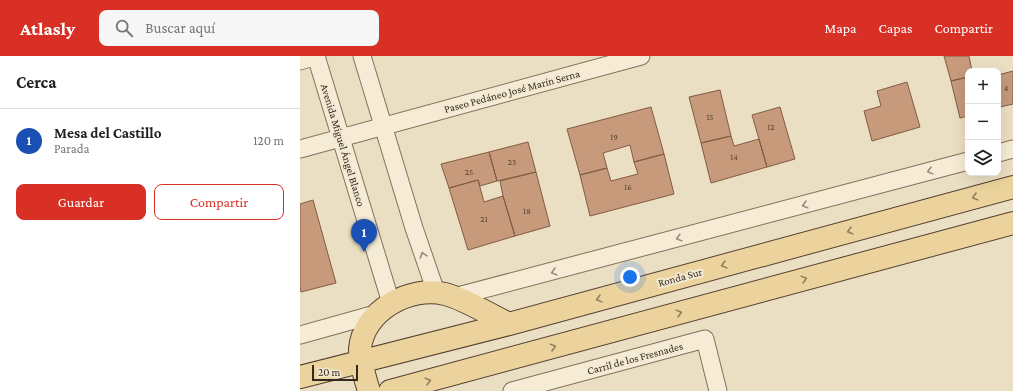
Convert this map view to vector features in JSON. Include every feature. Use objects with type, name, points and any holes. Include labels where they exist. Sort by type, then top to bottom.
[{"type":"main road","name":"Ronda Sur","points":[[300,377],[509,324],[1013,187]]},
{"type":"main road","points":[[390,391],[1013,223]]},
{"type":"main road","points":[[369,391],[361,361],[360,349],[368,325],[385,308],[414,294],[426,292],[445,295],[509,324]]},
{"type":"street","points":[[300,61],[316,56]]},
{"type":"street","name":"Avenida Miguel Ángel Blanco","points":[[316,56],[342,138],[385,308]]},
{"type":"street","points":[[362,56],[383,126],[445,295],[965,162]]},
{"type":"street","name":"Paseo Pedáneo José Marín Serna","points":[[300,149],[641,56]]},
{"type":"street","points":[[1001,152],[1013,148]]},
{"type":"street","points":[[300,335],[385,308]]},
{"type":"street","name":"Carril de los Fresnades","points":[[512,391],[705,339],[718,391]]},
{"type":"building","points":[[944,56],[969,56],[971,68],[965,68],[965,78],[951,81]]},
{"type":"building","points":[[1013,71],[1013,104],[1001,107],[1001,104],[1001,74]]},
{"type":"building","points":[[965,78],[965,117],[960,118],[951,81]]},
{"type":"building","points":[[907,82],[920,127],[872,141],[864,111],[881,106],[877,91]]},
{"type":"building","points":[[720,90],[731,136],[701,143],[689,97]]},
{"type":"building","points":[[651,107],[664,154],[634,162],[630,145],[603,153],[607,168],[580,175],[567,129]]},
{"type":"building","points":[[780,107],[795,159],[767,167],[752,115]]},
{"type":"building","points":[[731,136],[734,146],[759,139],[767,167],[711,183],[701,143]]},
{"type":"building","points":[[528,142],[536,172],[497,181],[489,152]]},
{"type":"building","points":[[489,152],[497,181],[480,186],[478,180],[449,188],[441,164]]},
{"type":"building","points":[[664,154],[674,194],[590,216],[580,175],[607,168],[611,181],[638,174],[634,162]]},
{"type":"building","points":[[536,172],[550,226],[515,236],[500,181]]},
{"type":"building","points":[[478,180],[484,202],[503,196],[515,236],[468,250],[449,188]]},
{"type":"building","points":[[313,200],[336,283],[301,292],[300,204]]},
{"type":"place","name":"Mesa del Castillo","points":[[364,252]]}]
